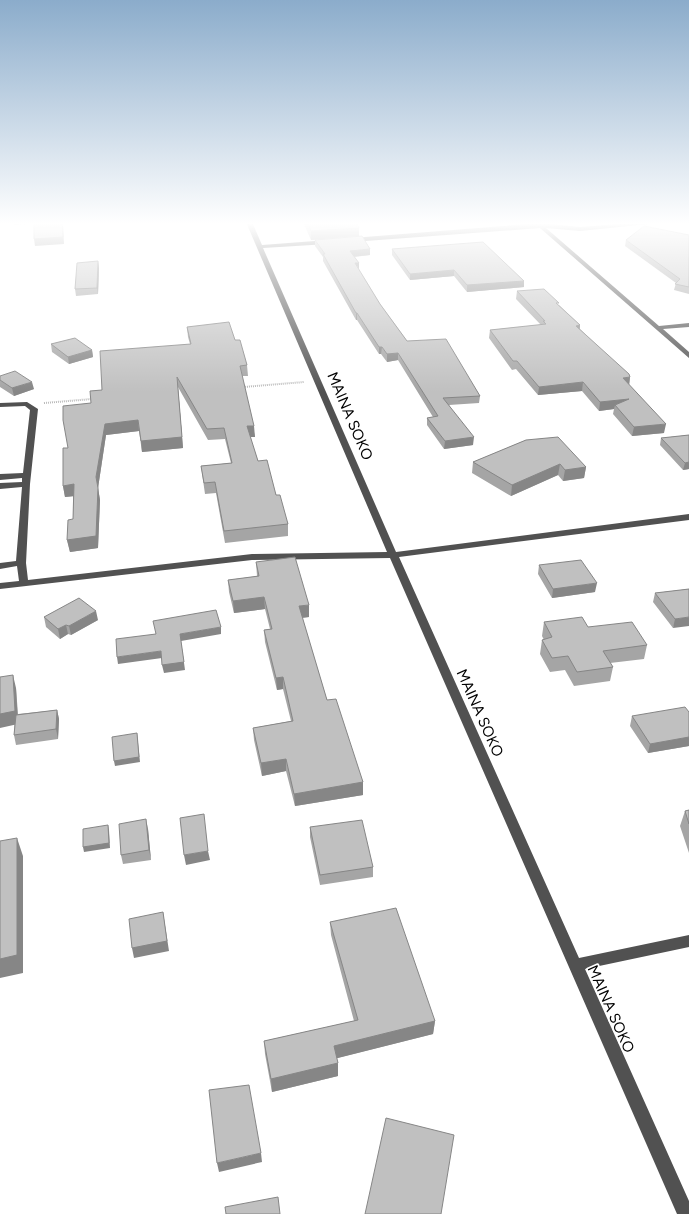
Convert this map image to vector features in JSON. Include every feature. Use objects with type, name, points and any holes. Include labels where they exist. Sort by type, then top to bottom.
[{"type":"street","name":"MAINA SOKO","points":[[274,279],[393,555],[686,1214]]},
{"type":"street","points":[[602,279],[689,356]]},
{"type":"street","points":[[658,328],[689,325]]},
{"type":"street","points":[[0,405],[27,404],[34,409],[26,479],[21,563],[24,583]]},
{"type":"street","points":[[0,477],[26,479]]},
{"type":"street","points":[[0,486],[26,479]]},
{"type":"street","points":[[0,586],[252,557],[393,555],[689,517]]},
{"type":"street","points":[[0,566],[21,563]]},
{"type":"street","points":[[575,965],[689,941]]},
{"type":"path","points":[[240,387],[318,381]]},
{"type":"path","points":[[27,404],[98,399]]},
{"type":"building","points":[[76,279],[97,279],[97,288],[75,289]]},
{"type":"building","points":[[337,279],[365,279],[380,304],[407,341],[446,339],[480,396],[443,398],[474,437],[445,441],[427,418],[438,416],[398,353],[387,354],[382,347],[379,347],[356,313]]},
{"type":"building","points":[[461,279],[522,279],[524,281],[467,285]]},
{"type":"building","points":[[680,279],[689,279],[689,287],[675,284]]},
{"type":"building","points":[[544,289],[559,303],[556,303],[580,325],[576,326],[629,374],[630,377],[623,378],[666,424],[634,427],[615,405],[629,399],[600,402],[583,382],[539,387],[517,361],[513,361],[490,330],[546,324],[543,321],[545,321],[517,291]]},
{"type":"building","points":[[229,322],[235,340],[240,340],[247,365],[240,366],[254,426],[247,426],[258,461],[267,460],[276,495],[280,495],[288,524],[224,531],[215,482],[204,483],[201,466],[232,463],[224,428],[207,429],[177,377],[182,437],[141,441],[138,420],[105,424],[96,477],[98,488],[96,536],[67,540],[68,520],[73,519],[74,484],[63,486],[63,448],[68,448],[63,420],[63,406],[91,403],[90,391],[102,390],[100,351],[191,344],[187,327]]},
{"type":"building","points":[[75,338],[92,350],[68,357],[51,344]]},
{"type":"building","points":[[15,371],[32,382],[12,388],[0,380],[0,376]]},
{"type":"building","points":[[689,435],[689,462],[685,463],[661,438]]},
{"type":"building","points":[[558,437],[586,467],[565,470],[560,464],[512,485],[473,462],[526,440]]},
{"type":"building","points":[[295,557],[309,605],[299,606],[327,700],[336,699],[363,782],[294,794],[286,759],[261,763],[253,728],[293,721],[283,677],[276,678],[264,630],[272,629],[264,597],[233,601],[228,580],[259,576],[256,562]]},
{"type":"building","points":[[581,560],[597,583],[553,589],[539,565]]},
{"type":"building","points":[[689,589],[689,617],[675,619],[655,593]]},
{"type":"building","points":[[79,598],[96,611],[69,626],[66,625],[58,629],[44,617]]},
{"type":"building","points":[[216,610],[221,627],[180,634],[184,662],[162,665],[161,651],[117,657],[116,639],[156,634],[153,621]]},
{"type":"building","points":[[582,617],[588,627],[632,622],[647,645],[603,651],[613,667],[577,672],[568,656],[552,658],[542,640],[552,637],[544,622]]},
{"type":"building","points":[[13,675],[15,711],[0,714],[0,677]]},
{"type":"building","points":[[685,707],[689,712],[689,737],[650,744],[632,716]]},
{"type":"building","points":[[57,710],[56,729],[14,735],[16,715]]},
{"type":"building","points":[[137,733],[139,757],[114,761],[112,737]]},
{"type":"building","points":[[689,810],[689,824],[685,811]]},
{"type":"building","points":[[204,814],[208,851],[184,855],[180,818]]},
{"type":"building","points":[[146,819],[149,850],[121,855],[119,824]]},
{"type":"building","points":[[362,820],[373,867],[320,875],[310,827]]},
{"type":"building","points":[[108,825],[109,843],[83,847],[83,829]]},
{"type":"building","points":[[17,838],[17,955],[0,959],[0,841]]},
{"type":"building","points":[[396,908],[435,1021],[334,1046],[338,1063],[271,1079],[264,1041],[358,1020],[330,922]]},
{"type":"building","points":[[163,912],[167,941],[132,948],[129,919]]},
{"type":"building","points":[[249,1085],[261,1153],[217,1163],[209,1090]]},
{"type":"building","points":[[386,1118],[454,1135],[441,1214],[365,1214]]},
{"type":"building","points":[[278,1197],[280,1214],[226,1214],[225,1207]]}]
